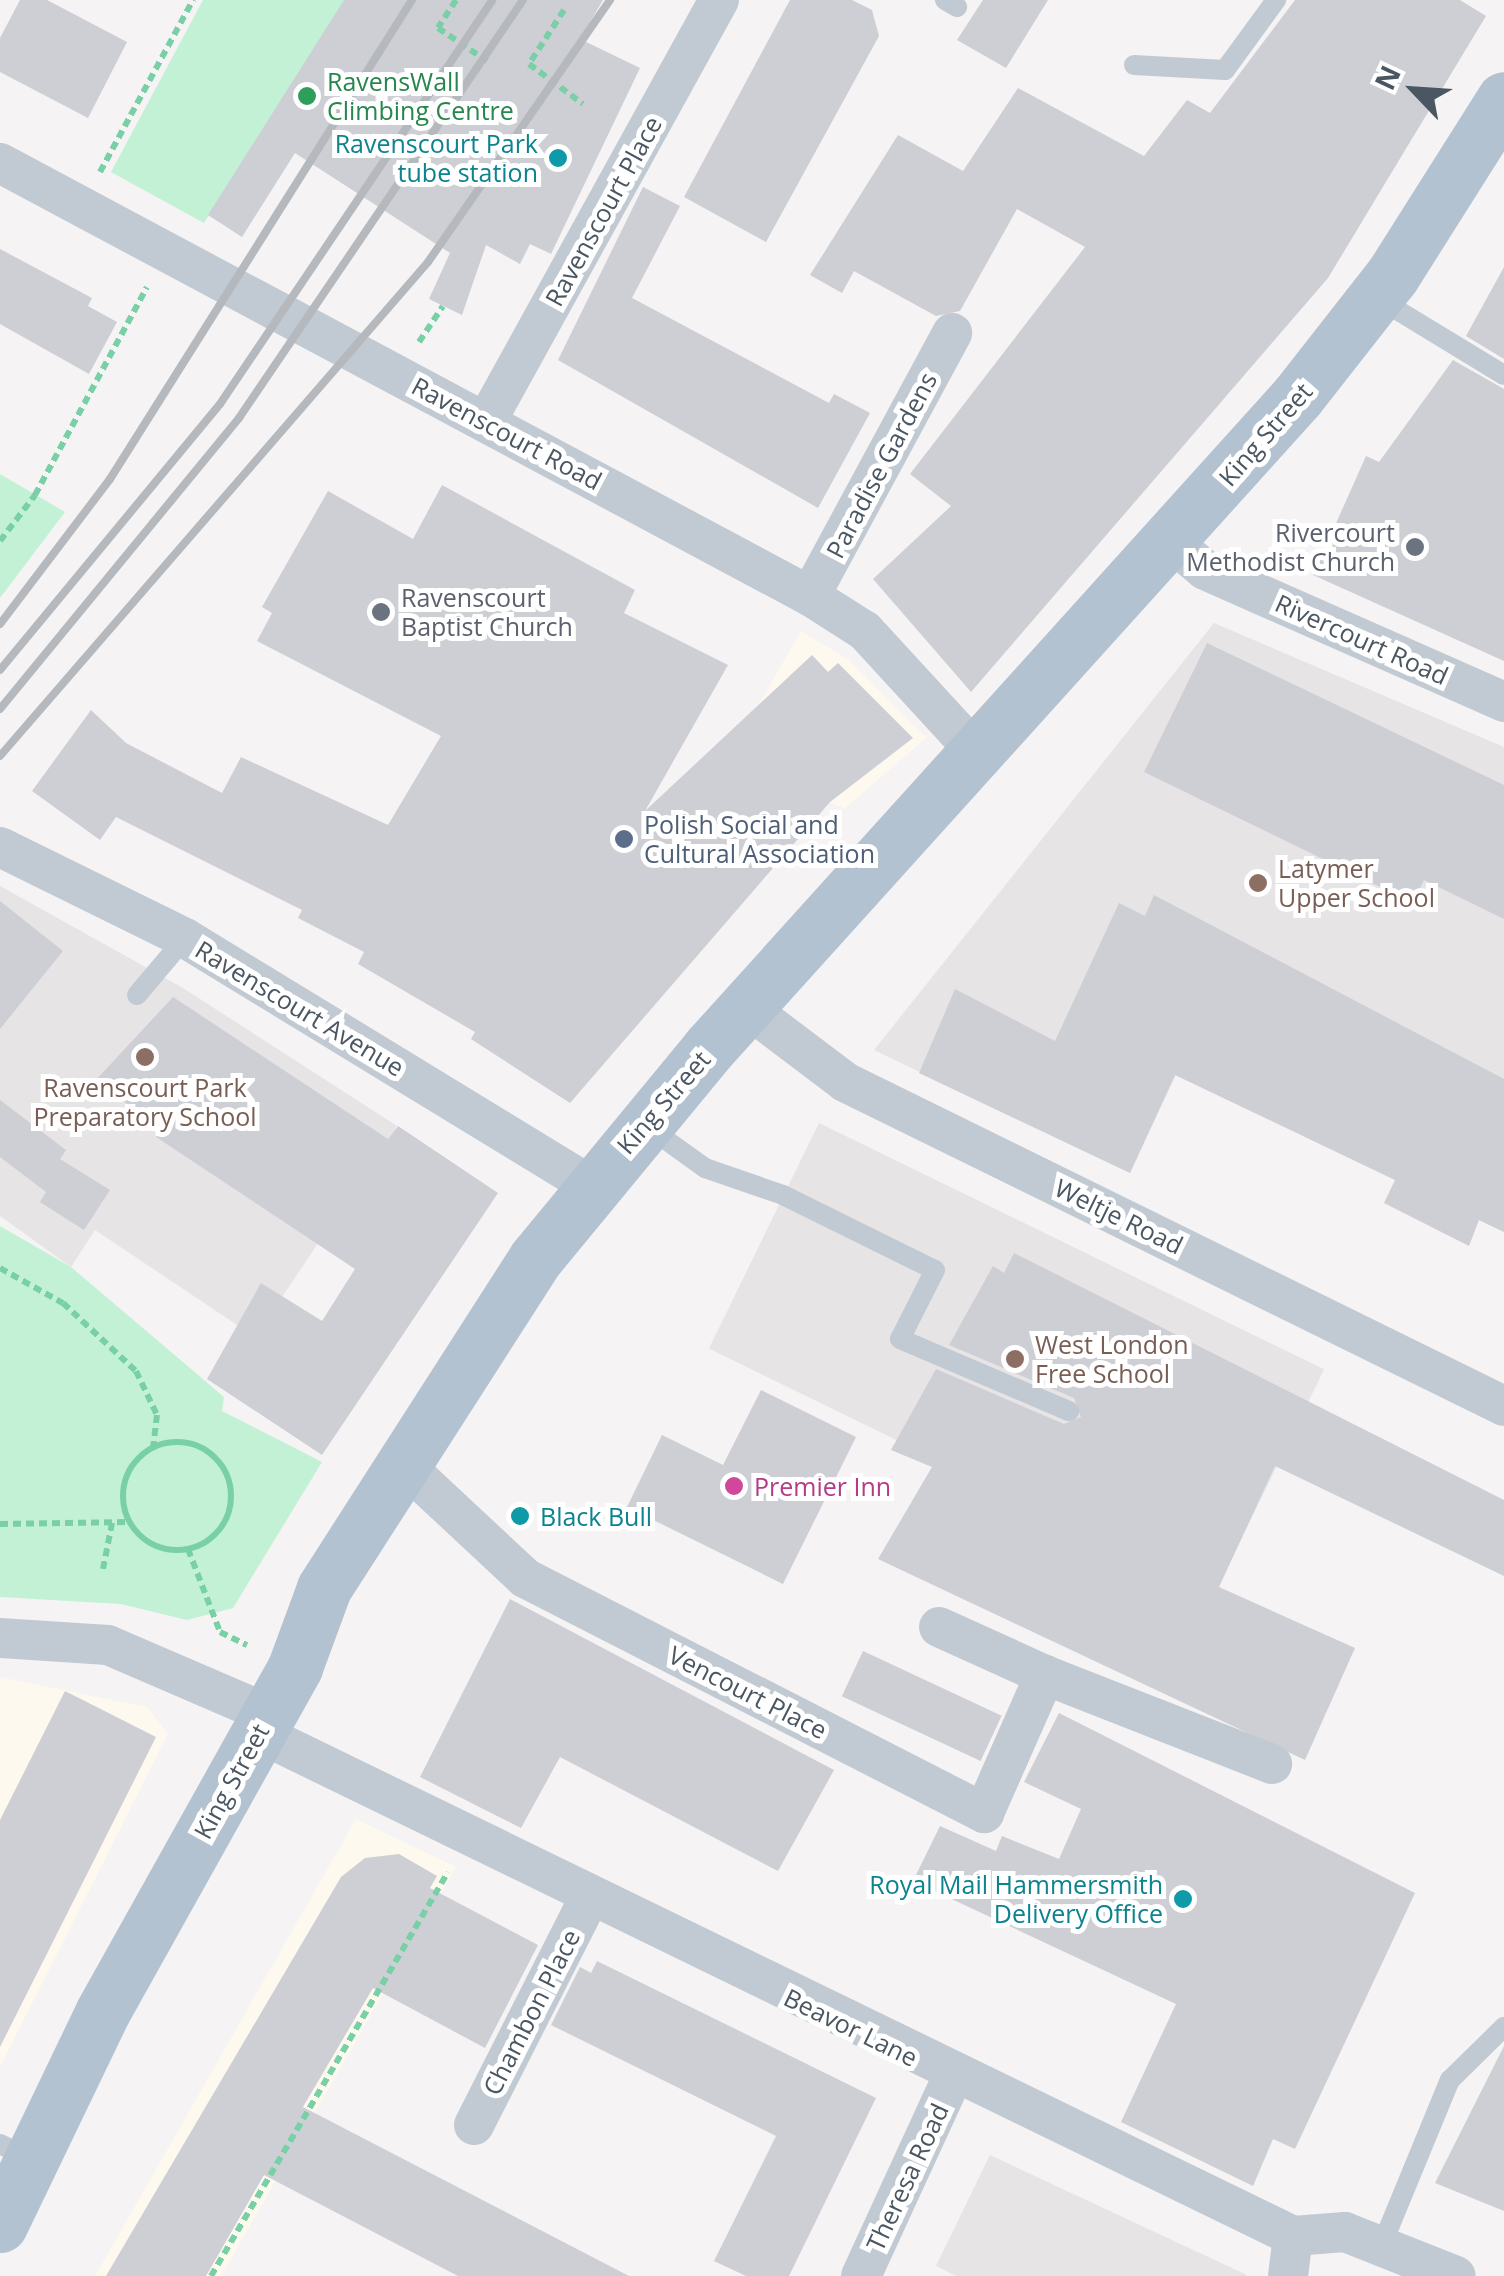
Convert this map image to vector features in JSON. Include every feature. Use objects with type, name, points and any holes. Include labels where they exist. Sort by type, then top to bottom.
[{"type":"main road","name":"King Street","points":[[0,2225],[16,2152],[120,1978],[263,1723],[324,1588],[591,1186],[976,752],[1172,542],[1377,298],[1503,105]]},
{"type":"street","name":"Ravenscourt Place","points":[[486,422],[719,0]]},
{"type":"street","name":"Ravenscourt Road","points":[[0,163],[810,596],[865,632],[976,752]]},
{"type":"street","name":"Paradise Gardens","points":[[810,596],[952,333]]},
{"type":"street","name":"Rivercourt Road","points":[[1172,542],[1205,570],[1504,702]]},
{"type":"street","name":"Ravenscourt Avenue","points":[[0,848],[178,935],[591,1186]]},
{"type":"street","name":"Weltje Road","points":[[746,1007],[845,1082],[1504,1406]]},
{"type":"street","name":"Vencourt Place","points":[[404,1465],[525,1578],[984,1813],[1044,1675]]},
{"type":"street","points":[[939,1627],[1044,1675],[1272,1764]]},
{"type":"street","name":"Beavor Lane","points":[[0,1638],[108,1645],[263,1723],[468,1838],[952,2078],[1293,2236],[1318,2228],[1381,2246],[1456,2276]]},
{"type":"street","name":"Chambon Place","points":[[474,2126],[589,1898]]},
{"type":"street","name":"Theresa Road","points":[[861,2276],[952,2078]]},
{"type":"street","points":[[1288,2276],[1293,2236]]},
{"type":"lane","points":[[1134,65],[1225,70],[1276,0]]},
{"type":"lane","points":[[1377,298],[1504,374]]},
{"type":"lane","points":[[137,995],[178,935]]},
{"type":"lane","points":[[644,1124],[705,1168],[783,1195],[935,1270],[900,1339],[1068,1412]]},
{"type":"lane","points":[[1381,2246],[1450,2080],[1504,2027]]},
{"type":"path","points":[[81,208],[193,0]]},
{"type":"path","points":[[456,0],[438,28],[487,61]]},
{"type":"path","points":[[564,10],[529,64],[583,104]]},
{"type":"path","points":[[0,541],[35,494],[165,254]]},
{"type":"path","points":[[0,1268],[63,1303],[136,1371],[157,1415],[153,1448]]},
{"type":"path","points":[[0,1524],[129,1522],[161,1548],[188,1549],[228,1514],[228,1478],[188,1443],[153,1448],[128,1472],[129,1522]]},
{"type":"path","points":[[103,1569],[112,1523]]},
{"type":"path","points":[[188,1549],[220,1632],[247,1645]]},
{"type":"path","points":[[211,2276],[468,1838]]},
{"type":"shaded area","name":"Latymer Upper School","points":[[1214,623],[1504,747],[1504,1232],[1176,1075],[1130,1173],[874,1050]]},
{"type":"shaded area","points":[[801,631],[849,660],[926,738],[844,809],[733,749]]},
{"type":"shaded area","name":"Ravenscourt Park Preparatory School","points":[[0,886],[183,988],[397,1126],[255,1337],[95,1230],[71,1267],[0,1216]]},
{"type":"shaded area","name":"West London Free School","points":[[819,1123],[1324,1369],[1214,1595],[709,1349]]},
{"type":"shaded area","points":[[0,1677],[147,1707],[168,1734],[0,2067]]},
{"type":"shaded area","points":[[356,1819],[456,1867],[221,2276],[95,2276]]},
{"type":"shaded area","points":[[990,2155],[1247,2275],[956,2276],[936,2266]]},
{"type":"green space","points":[[203,0],[345,0],[204,223],[111,172]]},
{"type":"green space","points":[[0,474],[65,512],[0,598]]},
{"type":"green space","points":[[0,1226],[71,1267],[224,1397],[222,1411],[322,1462],[233,1608],[187,1620],[121,1604],[0,1597]]},
{"type":"building","points":[[20,0],[47,0],[127,42],[88,118],[0,72],[0,38]]},
{"type":"building","points":[[344,0],[603,0],[580,39],[640,68],[551,254],[530,244],[520,264],[486,245],[462,315],[429,299],[450,253],[295,153],[242,237],[208,215]]},
{"type":"building","points":[[790,0],[852,0],[872,10],[879,36],[766,242],[684,197]]},
{"type":"building","points":[[983,0],[1048,0],[1006,68],[957,40]]},
{"type":"building","points":[[1295,0],[1460,0],[1486,16],[1328,278],[971,692],[873,579],[951,506],[910,474],[1085,247],[1017,209],[960,311],[936,316],[854,271],[842,293],[810,275],[898,135],[963,171],[1018,88],[1144,156],[1187,100],[1210,113]]},
{"type":"building","points":[[643,187],[680,206],[632,298],[829,403],[834,394],[870,413],[818,508],[558,360]]},
{"type":"building","points":[[0,249],[92,298],[88,306],[117,322],[89,374],[0,324]]},
{"type":"building","points":[[1504,267],[1504,359],[1466,336]]},
{"type":"building","name":"Rivercourt Methodist Church","points":[[1453,360],[1504,389],[1504,661],[1313,575],[1366,456],[1379,462]]},
{"type":"building","points":[[442,485],[635,590],[624,613],[728,665],[645,811],[812,655],[828,672],[838,663],[913,738],[830,802],[570,1103],[471,1039],[475,1032],[358,964],[364,952],[298,918],[302,910],[116,817],[100,840],[32,791],[91,710],[126,743],[222,793],[241,757],[388,825],[441,736],[257,641],[272,613],[262,607],[328,491],[413,539]]},
{"type":"building","points":[[1207,643],[1504,785],[1504,919],[1424,880],[1413,903],[1144,772]]},
{"type":"building","points":[[1154,895],[1504,1079],[1504,1232],[1479,1220],[1469,1246],[1384,1203],[1395,1180],[1175,1075],[1130,1173],[919,1073],[955,989],[1055,1041],[1119,903],[1145,916]]},
{"type":"building","points":[[0,901],[63,951],[0,1029]]},
{"type":"building","points":[[173,997],[388,1139],[398,1126],[498,1193],[322,1455],[207,1379],[261,1283],[322,1321],[355,1269],[156,1137],[162,1127],[94,1082]]},
{"type":"building","points":[[0,1100],[66,1150],[60,1159],[110,1190],[84,1230],[40,1202],[46,1192],[0,1157]]},
{"type":"building","points":[[1014,1253],[1504,1500],[1504,1576],[1275,1466],[1219,1587],[1355,1648],[1305,1760],[878,1559],[932,1467],[891,1450],[936,1369],[1064,1424],[1081,1417],[1074,1398],[949,1345],[993,1266],[1004,1273]]},
{"type":"building","name":"Premier Inn","points":[[761,1390],[856,1437],[783,1584],[627,1507],[662,1435],[723,1465]]},
{"type":"building","points":[[510,1599],[834,1770],[778,1871],[560,1757],[521,1828],[420,1777]]},
{"type":"building","points":[[863,1651],[1002,1716],[981,1761],[842,1696]]},
{"type":"building","points":[[65,1691],[156,1737],[0,2047],[0,1820]]},
{"type":"building","name":"Royal Mail Hammersmith Delivery Office","points":[[1059,1713],[1415,1893],[1295,2149],[1273,2139],[1253,2186],[1121,2122],[1176,2004],[913,1881],[940,1826],[996,1851],[1002,1836],[1059,1859],[1081,1809],[1024,1782]]},
{"type":"building","points":[[399,1854],[437,1876],[430,1888],[538,1945],[485,2048],[373,1988],[303,2107],[629,2276],[458,2276],[264,2175],[206,2276],[106,2276],[341,1877],[365,1858]]},
{"type":"building","points":[[597,1961],[876,2098],[789,2276],[746,2276],[714,2261],[776,2136],[551,2025],[580,1967],[591,1973]]},
{"type":"building","points":[[1504,2046],[1504,2211],[1435,2183]]},
{"type":"railway","points":[[0,624],[110,479],[412,0]]},
{"type":"railway","points":[[0,670],[220,404],[492,0]]},
{"type":"railway","points":[[0,709],[239,418],[523,0]]},
{"type":"railway","points":[[0,756],[428,262],[610,0]]},
{"type":"place","name":"RavensWall Climbing Centre","points":[[307,96]]},
{"type":"place","name":"Ravenscourt Park tube station","points":[[558,158]]},
{"type":"place","name":"Rivercourt Methodist Church","points":[[1415,547]]},
{"type":"place","name":"Ravenscourt Baptist Church","points":[[381,612]]},
{"type":"place","name":"Polish Social and Cultural Association","points":[[624,839]]},
{"type":"place","name":"Latymer Upper School","points":[[1258,883]]},
{"type":"place","name":"Ravenscourt Park Preparatory School","points":[[145,1057]]},
{"type":"place","name":"West London Free School","points":[[1015,1359]]},
{"type":"place","name":"Premier Inn","points":[[734,1486]]},
{"type":"place","name":"Black Bull","points":[[520,1516]]},
{"type":"place","name":"Royal Mail Hammersmith Delivery Office","points":[[1183,1899]]}]
